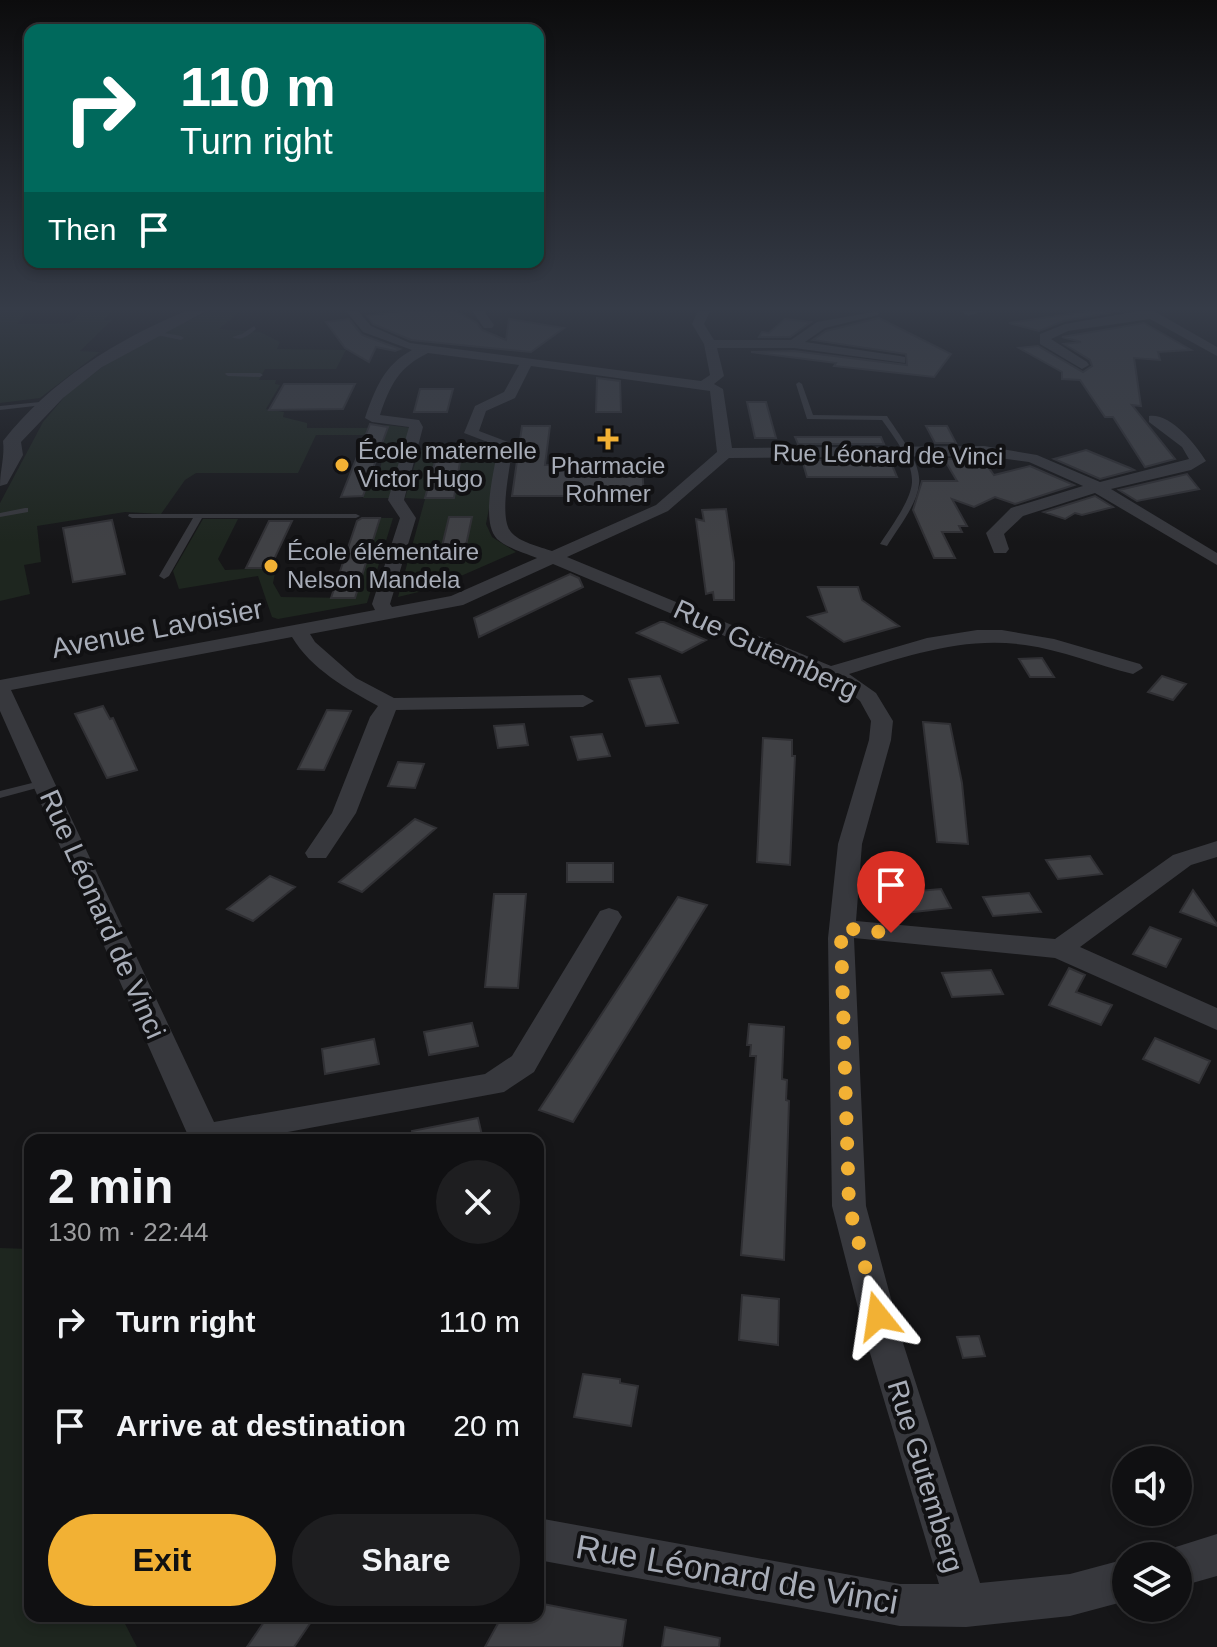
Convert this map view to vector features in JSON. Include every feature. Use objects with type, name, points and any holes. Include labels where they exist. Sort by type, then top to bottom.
[{"type":"street","points":[[0,480],[14,455],[6,442],[64,388]]},
{"type":"street","points":[[383,388],[372,418],[414,423],[416,427],[396,500],[408,518],[381,604],[387,614]]},
{"type":"street","name":"Rue Gutemberg","points":[[514,388],[510,395],[480,409],[471,433],[506,444],[496,515],[503,535],[518,544],[846,680],[869,697],[882,721],[850,844],[842,928],[849,1206],[885,1343],[927,1471],[966,1606]]},
{"type":"street","points":[[713,388],[716,389],[725,453]]},
{"type":"street","points":[[1000,549],[995,533],[1017,512],[1061,496],[1186,467],[1198,461],[1188,444],[1154,419]]},
{"type":"street","name":"Rue Léonard de Vinci","points":[[725,453],[984,451],[1032,458],[1054,465],[1098,489],[1217,560]]},
{"type":"street","name":"Avenue Lavoisier","points":[[0,687],[456,601],[662,508],[725,453]]},
{"type":"street","points":[[298,631],[307,646],[349,682],[390,704],[583,701]]},
{"type":"street","points":[[830,673],[944,640],[985,636],[1026,638],[1133,668]]},
{"type":"street","name":"Rue Léonard de Vinci","points":[[0,687],[203,1134]]},
{"type":"street","points":[[317,853],[344,813],[381,717],[390,704]]},
{"type":"street","points":[[1060,949],[1182,860],[1217,849]]},
{"type":"street","points":[[222,1134],[493,1084],[523,1064],[609,917]]},
{"type":"street","points":[[842,928],[1060,949],[1217,1020]]},
{"type":"street","name":"Rue Léonard de Vinci","points":[[544,1540],[900,1605],[966,1606],[1070,1595],[1112,1584]]},
{"type":"street","points":[[1192,1562],[1217,1555]]},
{"type":"lane","points":[[800,388],[810,417],[884,418],[904,446],[916,478],[914,489],[884,544]]},
{"type":"lane","points":[[0,408],[50,403]]},
{"type":"lane","points":[[0,515],[25,510]]},
{"type":"lane","points":[[132,516],[356,516]]},
{"type":"lane","points":[[164,576],[199,516]]},
{"type":"lane","points":[[0,795],[44,783]]},
{"type":"shaded area","points":[[0,388],[53,388],[40,398],[0,403]]},
{"type":"shaded area","points":[[75,388],[278,388],[266,409],[284,412],[283,417],[307,423],[307,428],[378,428],[387,425],[411,428],[389,498],[363,498],[374,469],[380,469],[382,461],[376,461],[386,435],[316,435],[298,473],[196,473],[185,480],[161,514],[125,512],[37,526],[41,562],[24,565],[30,594],[0,601],[0,503],[43,422]]},
{"type":"shaded area","points":[[476,444],[501,447],[486,524],[492,537],[516,552],[431,589],[398,597],[425,499],[405,498],[419,450],[467,449]]},
{"type":"shaded area","points":[[380,518],[393,518],[367,603],[278,619],[272,617],[258,576],[179,589],[173,571],[203,519],[238,519],[218,559],[225,570],[276,568],[273,583],[281,597],[355,598],[367,561],[374,561],[377,551],[370,551]]},
{"type":"shaded area","points":[[0,1248],[24,1249],[24,1622],[124,1622],[137,1647],[0,1647]]},
{"type":"building","points":[[282,388],[353,388],[343,409],[269,410]]},
{"type":"building","points":[[597,388],[620,388],[621,412],[596,412]]},
{"type":"building","points":[[1085,388],[1138,388],[1141,406],[1132,405],[1175,459],[1145,467],[1113,417],[1105,417]]},
{"type":"building","points":[[420,389],[453,389],[447,412],[414,412]]},
{"type":"building","points":[[747,402],[766,402],[776,438],[755,438]]},
{"type":"building","points":[[370,424],[388,427],[363,496],[341,497]]},
{"type":"building","points":[[522,426],[550,426],[545,465],[642,466],[644,496],[512,496]]},
{"type":"building","points":[[926,426],[947,426],[956,443],[935,443]]},
{"type":"building","points":[[795,437],[881,437],[884,444],[798,444]]},
{"type":"building","points":[[1086,450],[1134,470],[1100,479],[1054,459]]},
{"type":"building","points":[[944,459],[982,459],[994,475],[1030,466],[1074,485],[1015,504],[995,497],[974,507],[952,499],[967,526],[959,526],[962,532],[942,532],[955,558],[934,558],[913,510],[922,481],[957,481]]},
{"type":"building","points":[[802,460],[890,460],[897,477],[807,477]]},
{"type":"building","points":[[435,462],[460,462],[454,498],[425,498]]},
{"type":"building","points":[[1187,474],[1199,489],[1137,501],[1119,490]]},
{"type":"building","points":[[1095,496],[1113,507],[1082,515],[1075,513],[1065,519],[1044,512]]},
{"type":"building","points":[[726,509],[734,562],[734,600],[714,600],[713,592],[706,594],[696,519],[704,521],[702,510]]},
{"type":"building","points":[[449,517],[472,517],[464,555],[440,555]]},
{"type":"building","points":[[380,518],[355,598],[331,598],[357,521]]},
{"type":"building","points":[[112,520],[125,574],[73,582],[63,528]]},
{"type":"building","points":[[269,521],[292,521],[270,568],[246,568]]},
{"type":"building","points":[[570,574],[579,578],[583,587],[479,637],[474,618]]},
{"type":"building","points":[[818,587],[858,587],[862,600],[899,626],[844,642],[808,617],[827,612]]},
{"type":"building","points":[[660,622],[706,640],[682,653],[637,633]]},
{"type":"building","points":[[1042,658],[1054,677],[1030,677],[1019,659]]},
{"type":"building","points":[[660,676],[678,723],[646,726],[629,679]]},
{"type":"building","points":[[1162,676],[1186,684],[1173,700],[1148,692]]},
{"type":"building","points":[[103,706],[110,719],[113,718],[137,770],[107,778],[75,714]]},
{"type":"building","points":[[327,710],[351,711],[324,770],[298,769]]},
{"type":"building","points":[[923,722],[950,724],[962,783],[968,844],[937,842]]},
{"type":"building","points":[[524,724],[528,745],[498,748],[494,726]]},
{"type":"building","points":[[602,734],[610,756],[578,760],[571,737]]},
{"type":"building","points":[[763,738],[792,740],[792,756],[795,756],[790,865],[757,862]]},
{"type":"building","points":[[398,762],[424,764],[415,788],[388,786]]},
{"type":"building","points":[[415,819],[436,828],[362,892],[339,882]]},
{"type":"building","points":[[1090,856],[1102,874],[1058,879],[1046,860]]},
{"type":"building","points":[[567,863],[613,863],[613,882],[567,882]]},
{"type":"building","points":[[270,876],[295,887],[253,921],[227,909]]},
{"type":"building","points":[[941,889],[951,908],[905,913],[894,893]]},
{"type":"building","points":[[1193,890],[1217,924],[1217,926],[1180,912]]},
{"type":"building","points":[[1029,893],[1041,912],[993,916],[983,897]]},
{"type":"building","points":[[494,894],[526,894],[518,988],[485,987]]},
{"type":"building","points":[[678,897],[707,905],[573,1122],[539,1110]]},
{"type":"building","points":[[1150,927],[1181,939],[1166,967],[1133,954]]},
{"type":"building","points":[[1069,968],[1085,975],[1076,992],[1112,1005],[1101,1025],[1049,1005]]},
{"type":"building","points":[[991,970],[1003,994],[952,997],[942,973]]},
{"type":"building","points":[[472,1023],[478,1046],[429,1055],[424,1032]]},
{"type":"building","points":[[749,1024],[784,1027],[782,1079],[787,1080],[786,1100],[789,1101],[784,1260],[741,1255],[756,1056],[750,1056],[751,1045],[747,1045]]},
{"type":"building","points":[[1155,1038],[1210,1061],[1199,1083],[1143,1059]]},
{"type":"building","points":[[374,1039],[379,1064],[325,1074],[322,1049]]},
{"type":"building","points":[[478,1118],[482,1134],[412,1134],[412,1131]]},
{"type":"building","points":[[742,1295],[779,1299],[778,1345],[739,1340]]},
{"type":"building","points":[[979,1336],[985,1356],[963,1358],[957,1337]]},
{"type":"building","points":[[583,1374],[620,1379],[620,1383],[638,1386],[631,1426],[574,1417]]},
{"type":"building","points":[[544,1604],[626,1620],[622,1647],[485,1647],[499,1622],[544,1622]]},
{"type":"building","points":[[264,1622],[311,1622],[294,1647],[247,1647]]},
{"type":"building","points":[[665,1627],[720,1638],[719,1647],[662,1647]]},
{"type":"place","name":"Pharmacie Rohmer","points":[[608,439]]},
{"type":"place","name":"École maternelle Victor Hugo","points":[[342,465]]},
{"type":"place","name":"École élémentaire Nelson Mandela","points":[[271,566]]},
{"type":"route","points":[[878,1316],[849,1206],[841,938],[842,928],[891,933]]}]
